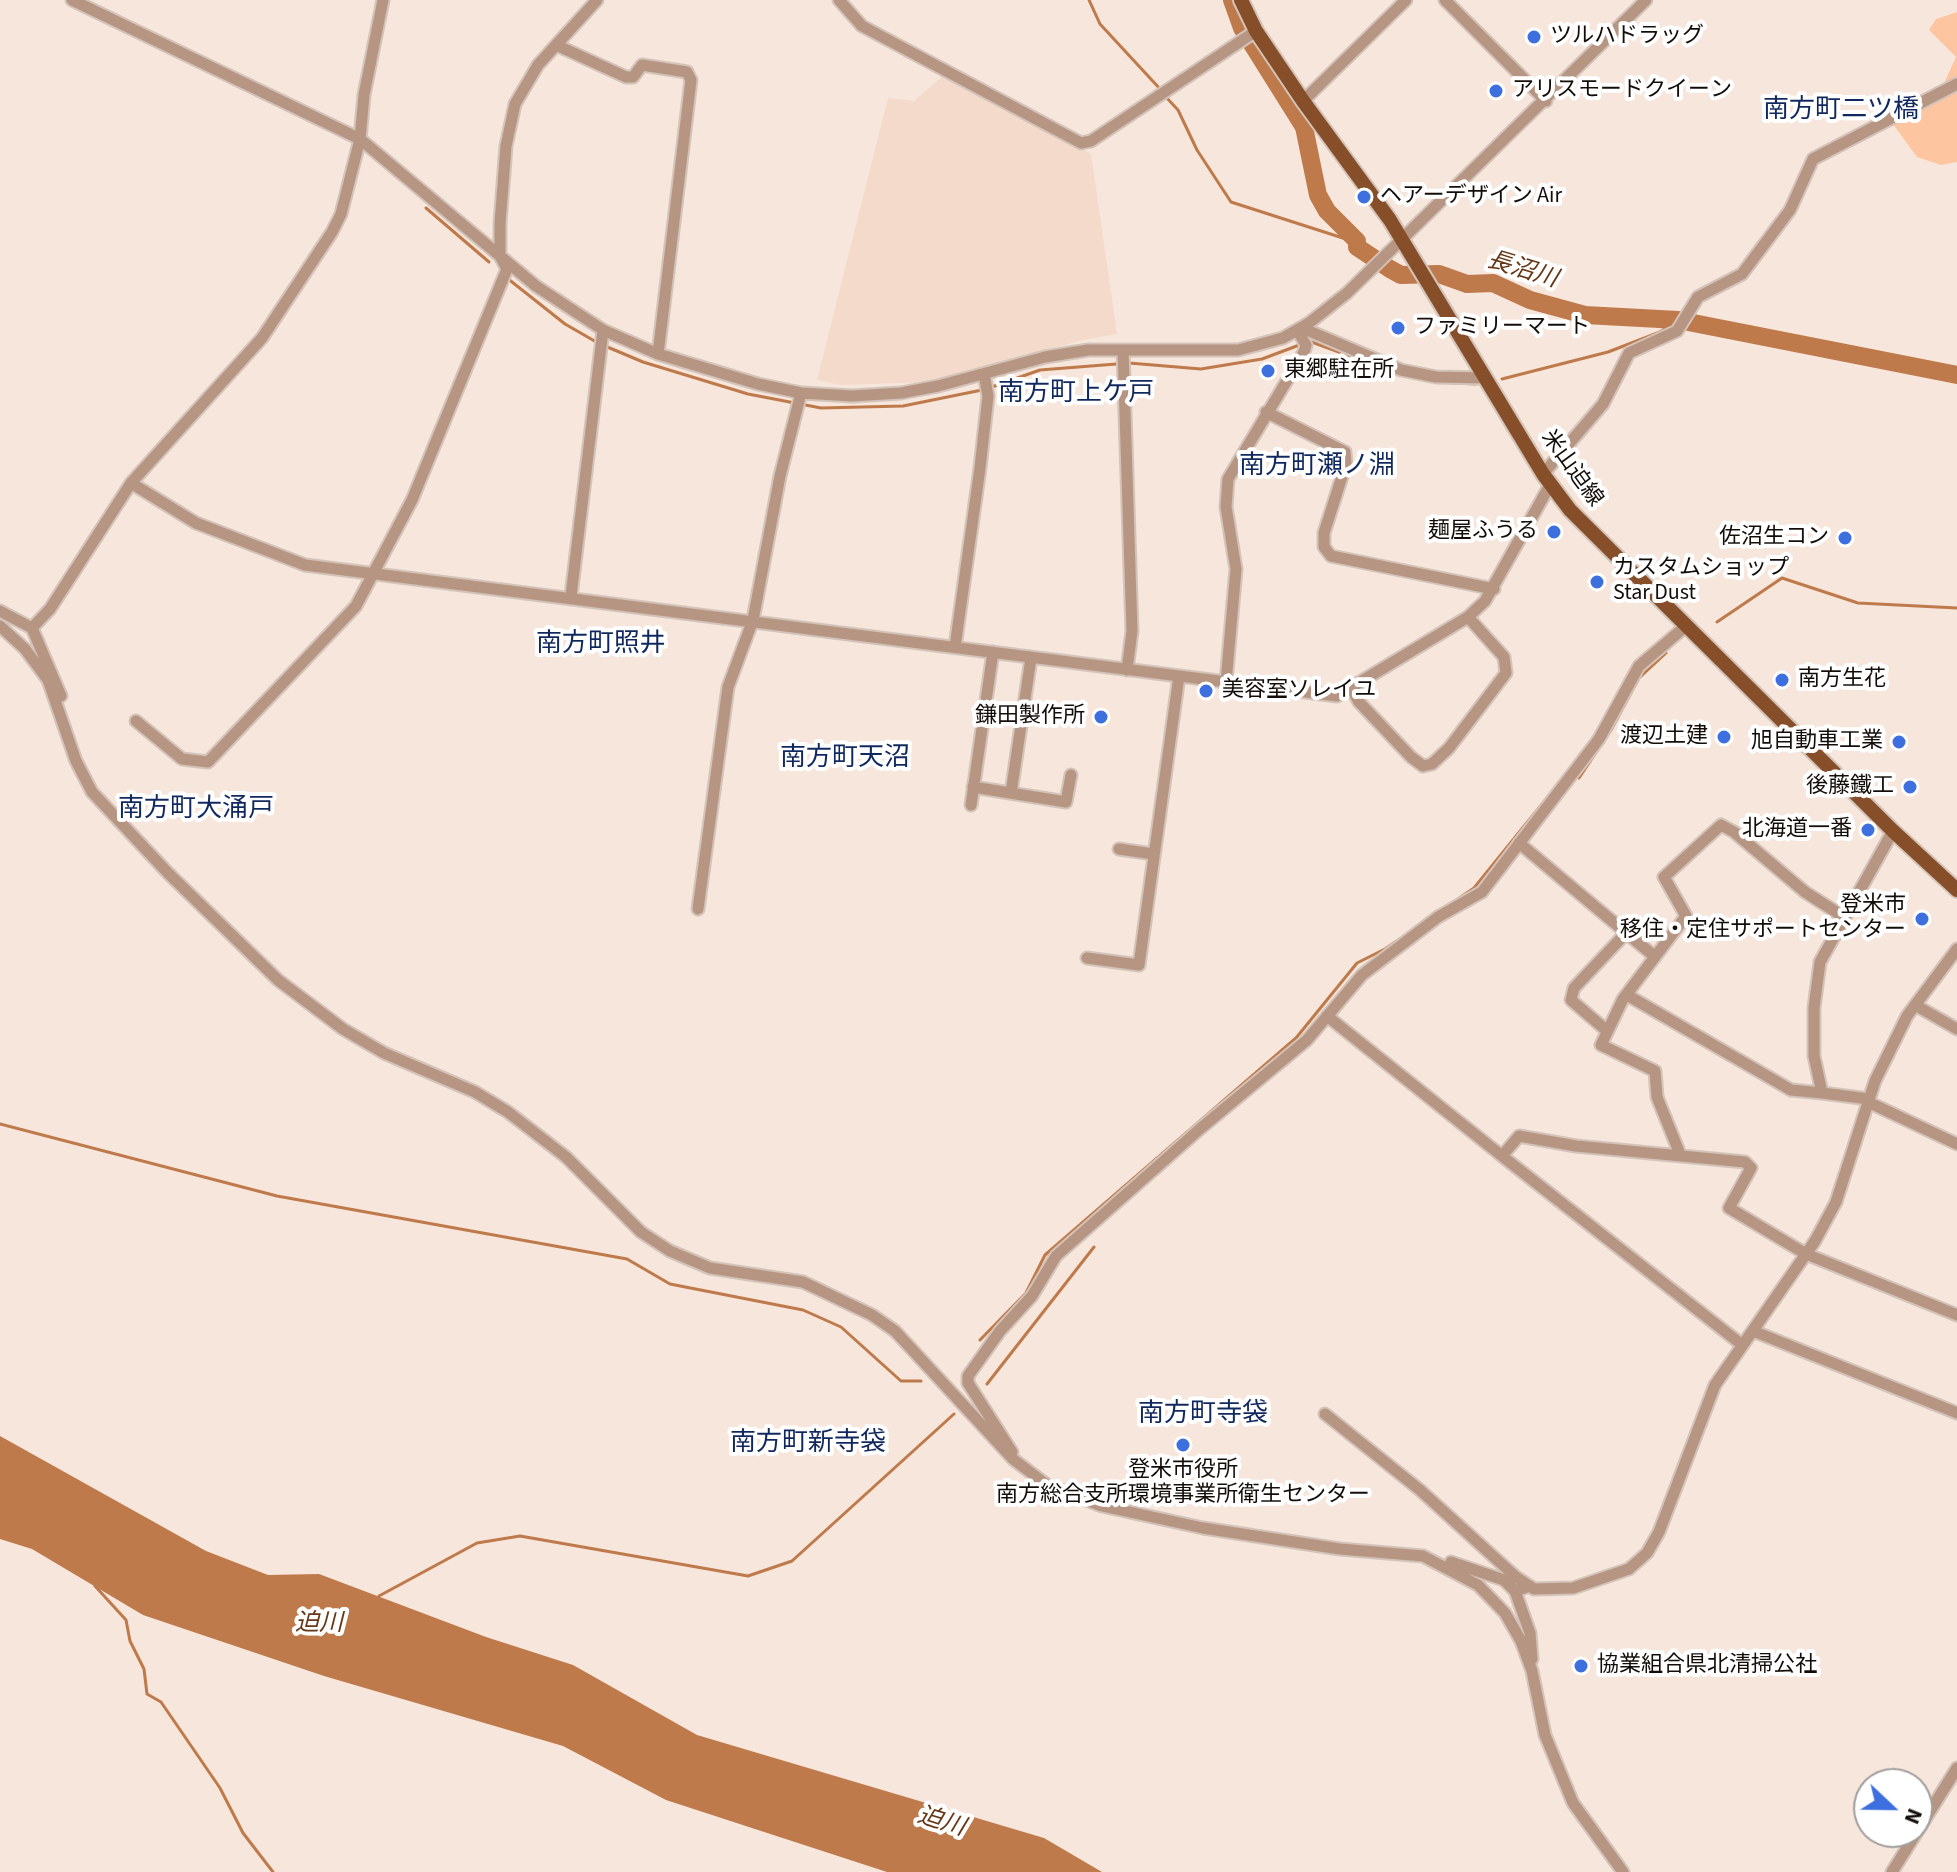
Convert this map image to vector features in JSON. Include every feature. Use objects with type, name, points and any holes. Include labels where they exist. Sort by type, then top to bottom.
[{"type":"main road","name":"米山迫線","points":[[1241,0],[1250,35],[1303,101],[1401,239],[1547,480],[1587,529],[1893,831],[1957,890]]},
{"type":"street","points":[[72,0],[360,139],[602,339],[658,354],[799,401],[986,384],[1068,353],[1123,359],[1238,350],[1302,336],[1401,370],[1436,377],[1486,378]]},
{"type":"street","points":[[32,628],[50,609],[131,483],[262,338],[304,278],[341,214],[360,139],[383,0]]},
{"type":"street","points":[[136,721],[182,759],[208,762],[356,606],[412,500],[507,269],[500,256],[506,146],[515,104],[538,65],[597,0]]},
{"type":"street","points":[[839,0],[862,26],[1081,143],[1091,141],[1250,35]]},
{"type":"street","points":[[1303,101],[1406,0]]},
{"type":"street","points":[[1445,0],[1546,101]]},
{"type":"street","points":[[1226,682],[1236,569],[1226,507],[1228,479],[1266,412],[1302,336],[1646,0]]},
{"type":"street","points":[[556,45],[626,77],[633,77],[642,65],[687,72],[691,80],[658,354]]},
{"type":"street","points":[[131,483],[196,523],[290,561],[1337,696],[1468,617],[1494,589],[1547,480],[1603,404],[1629,353],[1642,345],[1668,337],[1684,322],[1698,297],[1742,274],[1790,210],[1813,159],[1957,84]]},
{"type":"street","points":[[571,596],[602,339]]},
{"type":"street","points":[[1123,359],[1132,631],[1127,670]]},
{"type":"street","points":[[955,647],[986,384]]},
{"type":"street","points":[[698,909],[728,687],[753,620],[799,401]]},
{"type":"street","points":[[1266,412],[1345,452],[1346,464],[1324,533],[1324,547],[1331,556],[1494,589]]},
{"type":"street","points":[[0,611],[32,628],[60,690],[63,720]]},
{"type":"street","points":[[1351,688],[1359,702],[1411,757],[1423,766],[1432,764],[1449,748],[1506,673],[1504,657],[1468,617]]},
{"type":"street","points":[[0,626],[39,666],[55,696],[83,776],[112,816],[258,960],[312,1007],[384,1053],[475,1092],[508,1112],[566,1157],[641,1232],[670,1251],[710,1268],[803,1282],[872,1315],[895,1331],[1013,1459],[1047,1485],[1102,1506],[1243,1535],[1423,1556],[1504,1580],[1515,1591],[1530,1633],[1532,1671],[1545,1735],[1558,1769],[1573,1803],[1623,1872]]},
{"type":"street","points":[[1013,1459],[1010,1446],[968,1383],[970,1369],[1032,1296],[1056,1256],[1201,1128],[1307,1040],[1378,962],[1438,917],[1482,892],[1599,739],[1639,666],[1688,628]]},
{"type":"street","points":[[971,805],[993,652]]},
{"type":"street","points":[[1011,793],[1031,658]]},
{"type":"street","points":[[1087,958],[1139,965],[1179,676]]},
{"type":"street","points":[[973,787],[1066,802],[1071,775]]},
{"type":"street","points":[[1680,1154],[1657,1097],[1655,1071],[1601,1045],[1606,1030],[1627,995],[1686,916],[1664,877],[1721,825],[1734,832],[1805,892],[1844,917]]},
{"type":"street","points":[[1822,1093],[1814,1056],[1814,1008],[1820,962],[1893,831]]},
{"type":"street","points":[[1519,843],[1654,956]]},
{"type":"street","points":[[1119,849],[1153,854]]},
{"type":"street","points":[[1606,1030],[1571,1000],[1574,988],[1626,933]]},
{"type":"street","points":[[1325,1414],[1530,1586],[1552,1591],[1573,1588],[1616,1575],[1647,1553],[1659,1532],[1715,1385],[1806,1254],[1841,1191],[1868,1100],[1915,1005],[1957,949]]},
{"type":"street","points":[[1627,995],[1791,1090],[1868,1100],[1957,1144]]},
{"type":"street","points":[[1915,1005],[1957,1029]]},
{"type":"street","points":[[1327,1016],[1741,1344]]},
{"type":"street","points":[[1502,1156],[1519,1136],[1576,1146],[1745,1162],[1751,1168],[1729,1208],[1806,1254],[1957,1315]]},
{"type":"street","points":[[1753,1331],[1957,1413]]},
{"type":"street","points":[[1423,1556],[1461,1574],[1491,1597],[1521,1641],[1532,1671]]},
{"type":"street","points":[[1515,1591],[1530,1586]]},
{"type":"street","points":[[1892,1872],[1957,1768]]},
{"type":"shaded area","points":[[1957,12],[1957,162],[1941,165],[1917,157],[1893,124],[1937,99],[1956,57],[1929,30],[1936,19]]},
{"type":"shaded area","points":[[943,76],[1091,154],[1117,334],[1083,340],[932,382],[841,385],[817,380],[888,98],[914,101]]},
{"type":"water","name":"迫川","points":[[0,1436],[206,1551],[268,1575],[319,1574],[486,1637],[573,1665],[697,1735],[1044,1838],[1102,1872],[887,1872],[666,1800],[563,1746],[324,1676],[143,1615],[32,1549],[0,1539]]},
{"type":"waterway","points":[[1089,0],[1100,24],[1161,90]]},
{"type":"waterway","name":"長沼川","points":[[1232,0],[1242,28],[1304,127],[1318,195],[1327,211],[1357,241],[1357,247],[1401,275],[1439,274],[1467,284],[1493,283],[1530,300],[1585,315],[1678,320],[1957,375]]},
{"type":"waterway","points":[[1165,96],[1178,110],[1197,150],[1231,202],[1346,239],[1357,247]]},
{"type":"waterway","points":[[426,208],[489,262]]},
{"type":"waterway","points":[[507,278],[565,324],[598,343]]},
{"type":"waterway","points":[[1502,379],[1608,352],[1660,332],[1678,320]]},
{"type":"waterway","points":[[1309,341],[1396,373]]},
{"type":"waterway","points":[[989,388],[1040,370],[1129,363],[1201,369],[1262,359],[1302,344]]},
{"type":"waterway","points":[[605,346],[643,362],[748,394],[821,408],[903,406],[982,390]]},
{"type":"waterway","points":[[1438,382],[1476,384]]},
{"type":"waterway","points":[[1717,622],[1782,578],[1858,603],[1957,608]]},
{"type":"waterway","points":[[1579,778],[1611,730],[1639,678],[1666,653]]},
{"type":"waterway","points":[[980,1340],[1026,1293],[1045,1255],[1296,1038],[1357,963],[1385,949],[1474,888],[1555,788]]},
{"type":"waterway","points":[[0,1124],[277,1196],[627,1259],[670,1284],[803,1310],[841,1327],[901,1381],[921,1381]]},
{"type":"waterway","points":[[987,1384],[1094,1247]]},
{"type":"waterway","points":[[379,1596],[477,1543],[520,1536],[748,1576],[792,1561],[954,1414]]},
{"type":"waterway","points":[[95,1586],[126,1620],[130,1641],[144,1669],[147,1694],[161,1702],[220,1788],[243,1833],[273,1872]]},
{"type":"place","name":"ツルハドラッグ","points":[[1534,37]]},
{"type":"place","name":"アリスモードクイーン","points":[[1496,91]]},
{"type":"place","name":"ヘアーデザイン Air","points":[[1364,197]]},
{"type":"place","name":"ファミリーマート","points":[[1398,328]]},
{"type":"place","name":"東郷駐在所","points":[[1268,371]]},
{"type":"place","name":"麺屋ふうる","points":[[1554,532]]},
{"type":"place","name":"佐沼生コン","points":[[1845,538]]},
{"type":"place","name":"カスタムショップ Star Dust","points":[[1597,582]]},
{"type":"place","name":"南方生花","points":[[1782,680]]},
{"type":"place","name":"美容室ソレイユ","points":[[1206,691]]},
{"type":"place","name":"鎌田製作所","points":[[1101,717]]},
{"type":"place","name":"渡辺土建","points":[[1724,737]]},
{"type":"place","name":"旭自動車工業","points":[[1899,742]]},
{"type":"place","name":"後藤鐵工","points":[[1910,787]]},
{"type":"place","name":"北海道一番","points":[[1868,830]]},
{"type":"place","name":"登米市 移住・定住サポートセンター","points":[[1922,919]]},
{"type":"place","name":"登米市役所 南方総合支所環境事業所衛生センター","points":[[1183,1445]]},
{"type":"place","name":"協業組合県北清掃公社","points":[[1581,1666]]},
{"type":"district","name":"南方町二ツ橋","points":[[1841,111]]},
{"type":"district","name":"南方町上ケ戸","points":[[1076,394]]},
{"type":"district","name":"南方町瀬ノ淵","points":[[1317,467]]},
{"type":"district","name":"南方町照井","points":[[601,645]]},
{"type":"district","name":"南方町天沼","points":[[845,759]]},
{"type":"district","name":"南方町大涌戸","points":[[196,810]]},
{"type":"district","name":"南方町寺袋","points":[[1203,1415]]},
{"type":"district","name":"南方町新寺袋","points":[[808,1444]]}]
